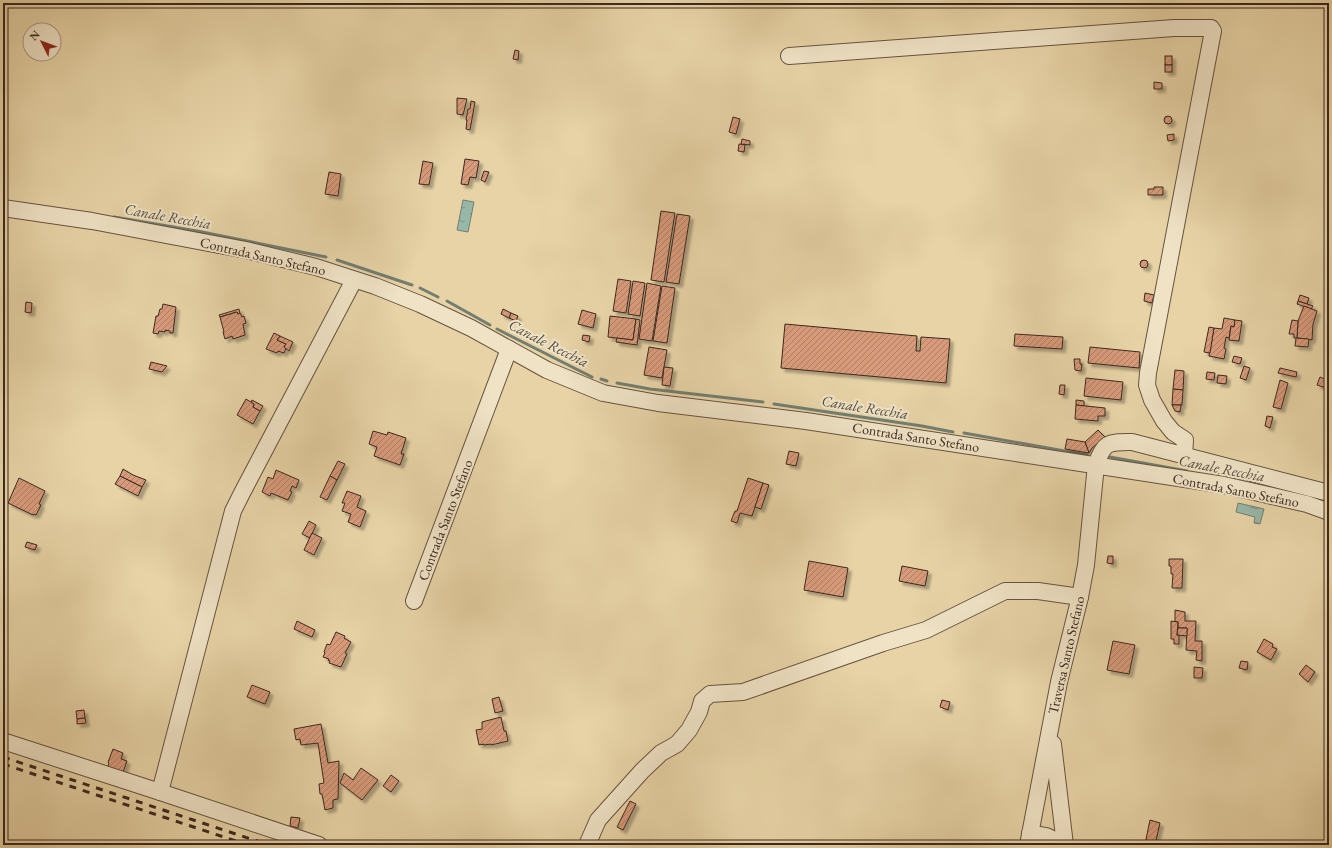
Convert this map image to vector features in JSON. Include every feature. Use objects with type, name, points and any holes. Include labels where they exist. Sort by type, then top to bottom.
[{"type":"street","points":[[789,56],[1174,28],[1212,29],[1212,39],[1148,373],[1147,385],[1152,400],[1161,416],[1173,432],[1185,440],[1184,456]]},
{"type":"street","name":"Contrada Santo Stefano","points":[[3,208],[92,221],[246,250],[316,267],[420,304],[471,328],[547,370],[603,393],[658,403],[806,421],[1224,485],[1307,504],[1329,512]]},
{"type":"street","points":[[160,792],[233,511],[354,280]]},
{"type":"street","name":"Contrada Santo Stefano","points":[[414,601],[509,349]]},
{"type":"street","name":"Traversa Santo Stefano","points":[[1029,839],[1059,682],[1080,597],[1086,562],[1096,465],[1100,451],[1108,444],[1115,442],[1132,442],[1329,493]]},
{"type":"street","points":[[587,845],[598,820],[661,753],[677,744],[699,712],[702,701],[710,694],[743,692],[883,643],[926,630],[1005,591],[1038,591],[1080,597]]},
{"type":"street","points":[[3,741],[319,845]]},
{"type":"street","points":[[1029,839],[1046,836],[1065,844],[1053,744],[1047,742]]},
{"type":"water","points":[[463,200],[474,202],[468,232],[457,230]]},
{"type":"water","points":[[1238,503],[1264,509],[1260,524],[1254,523],[1255,517],[1236,512]]},
{"type":"building","points":[[515,50],[519,51],[518,60],[513,59]]},
{"type":"building","points":[[1165,56],[1172,56],[1172,65],[1165,65]]},
{"type":"building","points":[[1165,65],[1172,65],[1172,72],[1165,72]]},
{"type":"building","points":[[1154,82],[1162,83],[1162,89],[1154,89]]},
{"type":"building","points":[[457,98],[467,99],[463,115],[457,114]]},
{"type":"building","points":[[471,101],[475,102],[470,130],[466,129],[466,120]]},
{"type":"building","points":[[1168,116],[1171,117],[1171,123],[1168,124],[1165,123],[1164,120],[1165,117]]},
{"type":"building","points":[[733,117],[740,119],[736,134],[729,132]]},
{"type":"building","points":[[1174,134],[1174,140],[1168,141],[1167,135]]},
{"type":"building","points":[[742,139],[750,141],[750,145],[741,144]]},
{"type":"building","points":[[739,144],[745,145],[744,152],[738,151]]},
{"type":"building","points":[[465,159],[479,161],[476,178],[470,177],[468,185],[461,184]]},
{"type":"building","points":[[423,161],[433,163],[429,185],[419,184]]},
{"type":"building","points":[[484,171],[489,172],[485,182],[481,180]]},
{"type":"building","points":[[329,172],[341,174],[338,196],[325,194]]},
{"type":"building","points":[[1154,187],[1163,187],[1163,195],[1148,195],[1148,189],[1154,189]]},
{"type":"building","points":[[661,211],[675,213],[664,282],[651,280]]},
{"type":"building","points":[[677,214],[690,216],[679,284],[666,282]]},
{"type":"building","points":[[1142,260],[1146,260],[1148,264],[1146,268],[1142,268],[1140,266],[1140,262]]},
{"type":"building","points":[[618,279],[631,281],[626,313],[613,311]]},
{"type":"building","points":[[633,281],[645,283],[640,316],[628,314]]},
{"type":"building","points":[[647,283],[661,286],[652,341],[639,339]]},
{"type":"building","points":[[662,286],[675,288],[667,343],[653,341]]},
{"type":"building","points":[[1145,293],[1154,295],[1152,303],[1144,301]]},
{"type":"building","points":[[1300,295],[1309,298],[1307,304],[1298,301]]},
{"type":"building","points":[[1298,301],[1313,306],[1311,309],[1297,304]]},
{"type":"building","points":[[26,302],[32,303],[31,313],[25,312]]},
{"type":"building","points":[[163,304],[176,307],[173,333],[165,330],[165,332],[159,331],[158,334],[153,333],[156,316],[158,316]]},
{"type":"building","points":[[1304,306],[1317,311],[1313,324],[1312,340],[1297,338],[1298,321]]},
{"type":"building","points":[[239,309],[240,313],[238,314],[237,312],[220,317],[219,315]]},
{"type":"building","points":[[503,309],[511,313],[509,318],[501,314]]},
{"type":"building","points":[[582,310],[596,314],[593,328],[578,324]]},
{"type":"building","points":[[237,312],[238,314],[240,313],[242,317],[244,316],[246,323],[243,324],[245,335],[233,339],[232,336],[225,339],[220,317]]},
{"type":"building","points":[[511,313],[518,316],[516,321],[509,318]]},
{"type":"building","points":[[610,316],[636,319],[633,340],[608,337]]},
{"type":"building","points":[[1224,318],[1235,320],[1234,327],[1231,326],[1229,338],[1226,337],[1224,359],[1209,356],[1214,328],[1222,329]]},
{"type":"building","points":[[636,319],[640,320],[637,345],[616,342],[617,338],[633,340]]},
{"type":"building","points":[[1235,320],[1242,321],[1239,341],[1229,340],[1231,326],[1234,327]]},
{"type":"building","points":[[1292,320],[1298,321],[1297,338],[1294,338],[1294,334],[1289,334]]},
{"type":"building","points":[[785,324],[917,336],[916,351],[920,351],[921,337],[950,339],[946,383],[781,368]]},
{"type":"building","points":[[1209,327],[1214,328],[1210,353],[1204,352]]},
{"type":"building","points":[[274,333],[280,336],[277,340],[286,344],[284,347],[286,348],[284,353],[278,351],[277,353],[266,349]]},
{"type":"building","points":[[1015,334],[1063,337],[1062,349],[1014,346]]},
{"type":"building","points":[[583,335],[590,336],[589,342],[582,340]]},
{"type":"building","points":[[280,336],[293,342],[289,351],[284,347],[286,344],[277,340]]},
{"type":"building","points":[[1296,338],[1309,339],[1308,347],[1295,346]]},
{"type":"building","points":[[649,347],[667,350],[662,378],[644,375]]},
{"type":"building","points":[[1090,347],[1140,352],[1139,368],[1088,363]]},
{"type":"building","points":[[1234,356],[1242,358],[1240,364],[1232,362]]},
{"type":"building","points":[[1074,359],[1080,359],[1080,364],[1082,364],[1081,371],[1075,370]]},
{"type":"building","points":[[151,362],[167,366],[162,372],[149,369]]},
{"type":"building","points":[[1244,366],[1250,368],[1246,380],[1240,378]]},
{"type":"building","points":[[664,367],[673,368],[670,386],[662,385]]},
{"type":"building","points":[[1280,368],[1297,372],[1296,377],[1278,373]]},
{"type":"building","points":[[1175,370],[1184,371],[1183,390],[1173,389]]},
{"type":"building","points":[[1207,372],[1215,373],[1214,380],[1206,379]]},
{"type":"building","points":[[1218,375],[1227,376],[1226,384],[1217,383]]},
{"type":"building","points":[[1320,377],[1329,381],[1329,389],[1317,385]]},
{"type":"building","points":[[1086,378],[1123,382],[1121,400],[1084,396]]},
{"type":"building","points":[[1280,380],[1288,383],[1281,409],[1273,407]]},
{"type":"building","points":[[1060,385],[1065,385],[1064,395],[1059,394]]},
{"type":"building","points":[[1173,389],[1183,390],[1182,405],[1172,405]]},
{"type":"building","points":[[246,399],[254,404],[253,407],[260,411],[253,424],[237,415]]},
{"type":"building","points":[[252,400],[263,406],[260,411],[253,407],[254,404],[251,402]]},
{"type":"building","points":[[1076,400],[1084,401],[1084,406],[1076,405]]},
{"type":"building","points":[[1076,405],[1105,408],[1105,416],[1098,416],[1098,421],[1075,419]]},
{"type":"building","points":[[1172,405],[1181,405],[1180,412],[1175,411]]},
{"type":"building","points":[[1267,416],[1273,417],[1270,428],[1265,426]]},
{"type":"building","points":[[1098,430],[1105,437],[1092,448],[1089,453],[1085,442]]},
{"type":"building","points":[[373,431],[387,435],[388,432],[406,438],[401,454],[404,454],[400,465],[374,456],[377,447],[369,444]]},
{"type":"building","points":[[1067,439],[1085,442],[1089,453],[1065,449]]},
{"type":"building","points":[[789,451],[799,453],[796,466],[786,464]]},
{"type":"building","points":[[338,461],[345,464],[337,480],[330,476]]},
{"type":"building","points":[[123,469],[146,480],[142,487],[120,476]]},
{"type":"building","points":[[276,470],[299,480],[296,488],[292,486],[290,491],[292,492],[288,500],[271,493],[270,496],[262,492],[268,477],[273,479]]},
{"type":"building","points":[[120,476],[142,487],[138,496],[115,484]]},
{"type":"building","points":[[330,476],[337,480],[327,500],[320,497]]},
{"type":"building","points":[[19,478],[45,491],[36,515],[8,503]]},
{"type":"building","points":[[748,478],[763,483],[752,516],[740,513],[737,523],[731,521],[735,511],[737,511]]},
{"type":"building","points":[[763,483],[769,485],[761,509],[755,507]]},
{"type":"building","points":[[347,491],[361,496],[357,507],[366,511],[360,527],[348,522],[351,514],[342,511],[345,503],[342,503]]},
{"type":"building","points":[[309,521],[316,525],[310,538],[302,534]]},
{"type":"building","points":[[312,533],[322,538],[314,555],[304,550]]},
{"type":"building","points":[[27,542],[37,545],[35,550],[25,547]]},
{"type":"building","points":[[1108,556],[1113,556],[1113,564],[1107,563]]},
{"type":"building","points":[[1169,559],[1183,559],[1182,588],[1172,588],[1173,574],[1171,574]]},
{"type":"building","points":[[809,561],[848,568],[843,597],[804,590]]},
{"type":"building","points":[[902,566],[928,571],[925,586],[899,581]]},
{"type":"building","points":[[1175,610],[1185,612],[1185,621],[1196,621],[1195,641],[1202,641],[1202,661],[1196,660],[1197,651],[1186,650],[1187,628],[1178,628],[1178,622],[1175,622]]},
{"type":"building","points":[[297,621],[315,630],[312,637],[294,629]]},
{"type":"building","points":[[1171,621],[1178,622],[1177,635],[1179,635],[1179,644],[1174,644],[1174,639],[1171,639]]},
{"type":"building","points":[[1178,628],[1187,628],[1187,636],[1177,635]]},
{"type":"building","points":[[336,632],[345,636],[344,638],[351,642],[345,653],[347,654],[341,667],[329,663],[329,659],[323,657],[327,644],[330,645]]},
{"type":"building","points":[[1264,639],[1273,644],[1272,647],[1277,649],[1271,660],[1257,652]]},
{"type":"building","points":[[1113,641],[1135,645],[1129,674],[1107,670]]},
{"type":"building","points":[[1241,661],[1248,662],[1247,670],[1239,668]]},
{"type":"building","points":[[1306,665],[1315,672],[1308,682],[1299,674]]},
{"type":"building","points":[[1194,667],[1203,668],[1202,678],[1194,678]]},
{"type":"building","points":[[252,685],[270,692],[265,704],[247,697]]},
{"type":"building","points":[[499,697],[503,711],[495,713],[492,699]]},
{"type":"building","points":[[942,700],[950,702],[948,710],[940,707]]},
{"type":"building","points":[[84,710],[85,718],[77,719],[76,711]]},
{"type":"building","points":[[501,717],[508,741],[491,745],[479,745],[476,730],[482,729],[482,722]]},
{"type":"building","points":[[85,718],[86,723],[77,724],[77,719]]},
{"type":"building","points":[[321,724],[328,763],[339,761],[338,799],[333,800],[333,808],[325,810],[322,794],[320,794],[319,784],[324,783],[318,743],[301,745],[300,739],[296,740],[294,729]]},
{"type":"building","points":[[113,749],[123,753],[121,759],[127,761],[122,775],[107,769]]},
{"type":"building","points":[[361,768],[378,780],[362,800],[340,783],[344,773],[353,780]]},
{"type":"building","points":[[391,775],[399,781],[391,792],[383,786]]},
{"type":"building","points":[[630,801],[636,804],[623,830],[617,827]]},
{"type":"building","points":[[291,817],[300,818],[298,828],[290,826]]},
{"type":"building","points":[[1150,820],[1160,823],[1155,845],[1145,844]]},
{"type":"waterway","name":"Canale Recchia","points":[[114,217],[197,231],[326,257]]},
{"type":"waterway","name":"Canale Recchia","points":[[337,260],[412,285]]},
{"type":"waterway","name":"Canale Recchia","points":[[420,288],[438,297]]},
{"type":"waterway","name":"Canale Recchia","points":[[447,301],[490,325]]},
{"type":"waterway","name":"Canale Recchia","points":[[497,329],[592,377]]},
{"type":"waterway","name":"Canale Recchia","points":[[601,379],[607,381]]},
{"type":"waterway","name":"Canale Recchia","points":[[617,383],[650,389],[763,402]]},
{"type":"waterway","name":"Canale Recchia","points":[[774,404],[953,432]]},
{"type":"waterway","name":"Canale Recchia","points":[[964,433],[1087,455]]},
{"type":"waterway","name":"Canale Recchia","points":[[1110,457],[1187,471]]},
{"type":"railway","points":[[3,757],[269,845]]},
{"type":"railway","points":[[3,764],[248,845]]}]
